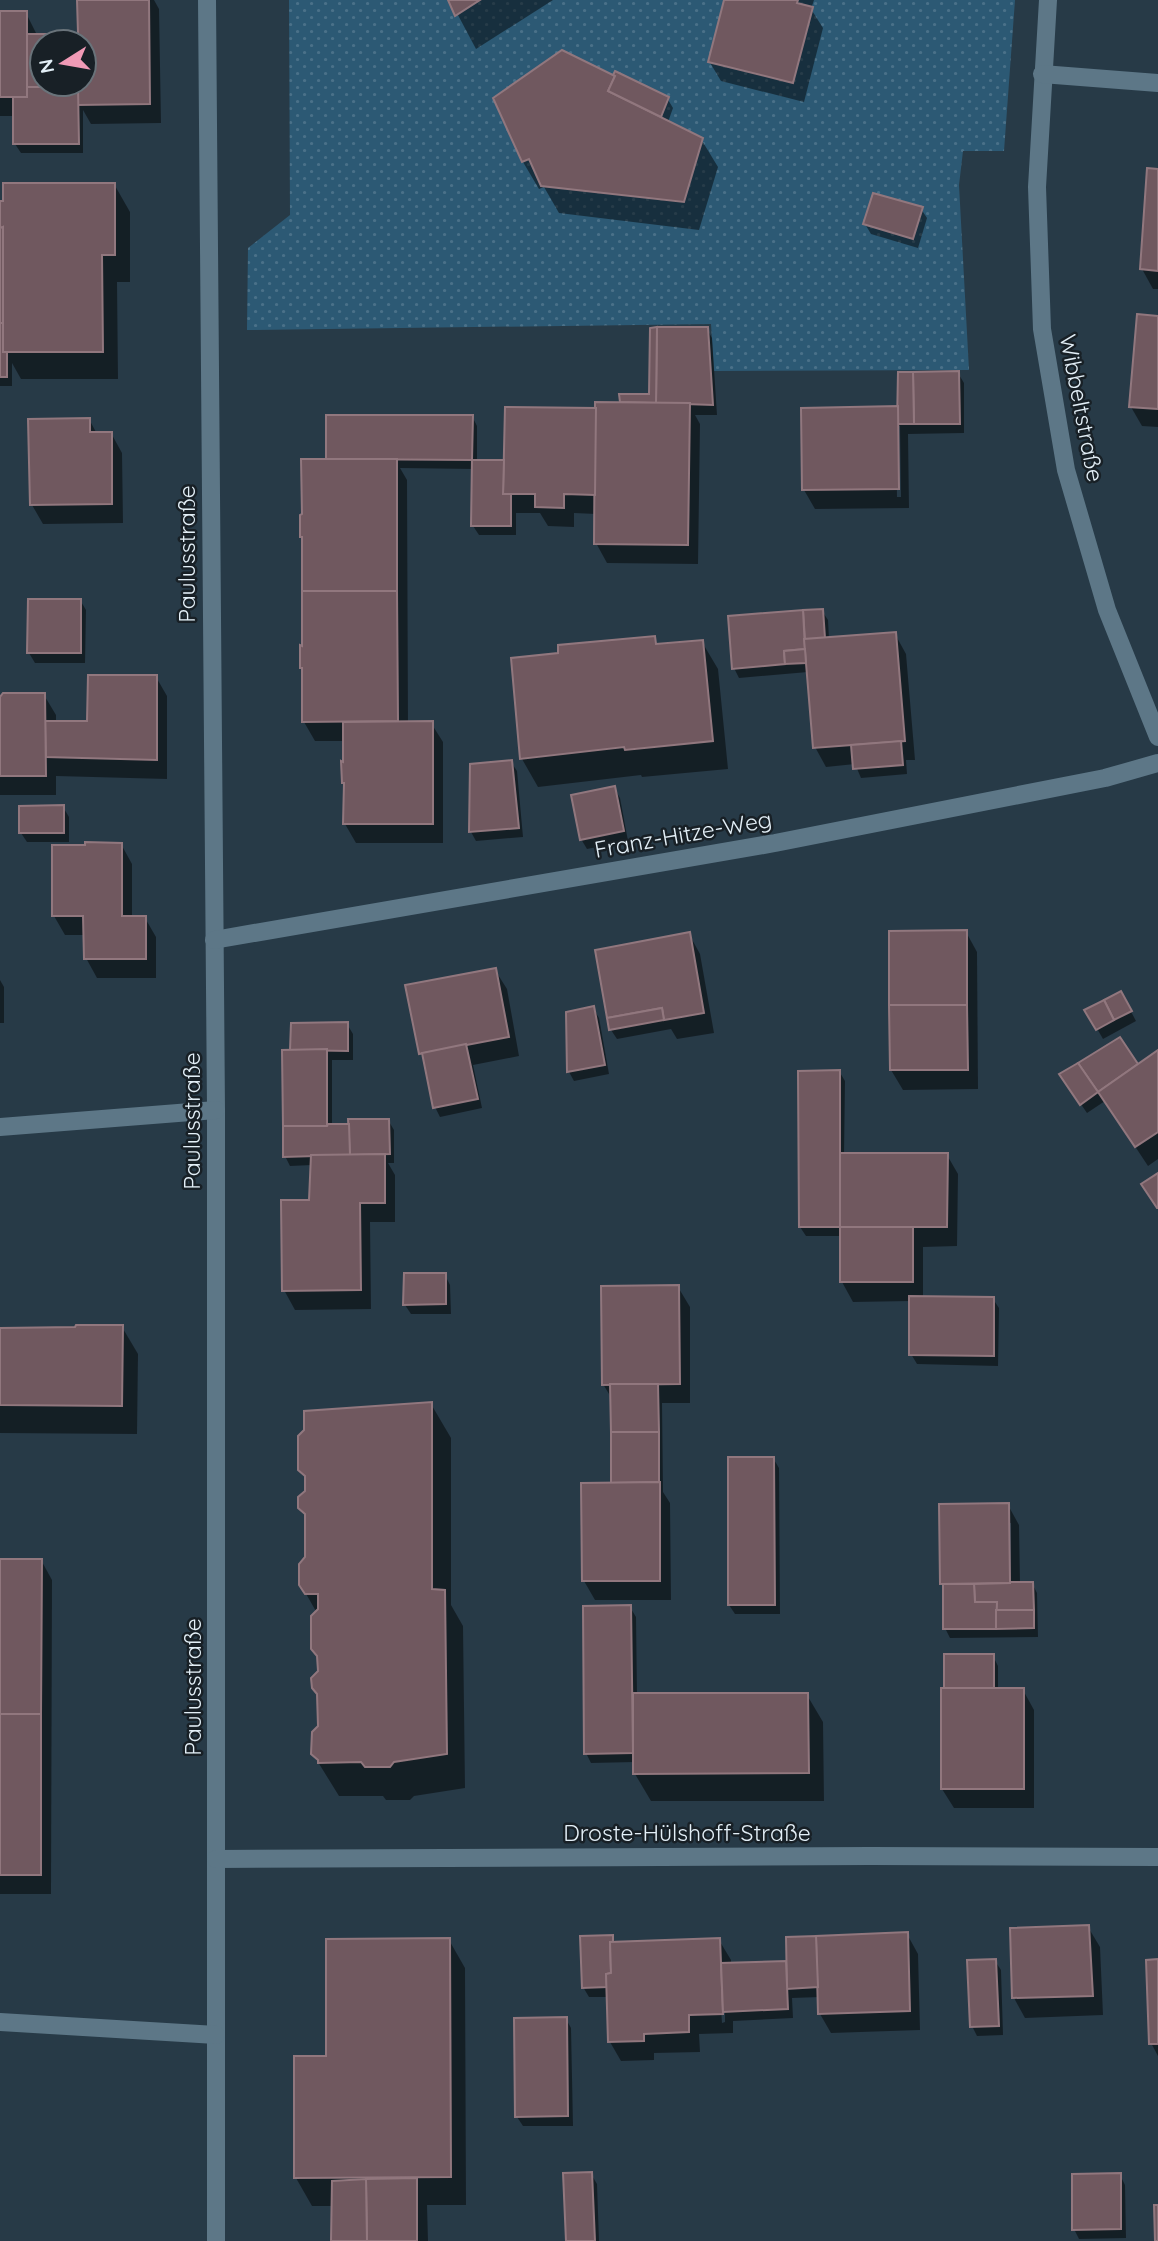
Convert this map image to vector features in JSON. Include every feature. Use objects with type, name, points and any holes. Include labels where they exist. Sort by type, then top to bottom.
[{"type":"street","name":"Paulusstraße","points":[[207,0],[216,1110],[216,2241]]},
{"type":"street","name":"Wibbeltstraße","points":[[1048,0],[1037,187],[1042,329],[1066,470],[1107,610],[1158,737]]},
{"type":"street","points":[[1042,74],[1158,83]]},
{"type":"street","name":"Franz-Hitze-Weg","points":[[214,940],[775,843],[1105,778],[1158,763]]},
{"type":"street","points":[[0,1127],[216,1110]]},
{"type":"street","name":"Droste-Hülshoff-Straße","points":[[216,1859],[1158,1857]]},
{"type":"street","points":[[0,2022],[216,2035]]},
{"type":"shaded area","points":[[289,0],[1015,0],[1004,151],[963,151],[959,185],[969,370],[714,371],[711,324],[247,330],[248,248],[290,215]]},
{"type":"building","points":[[77,0],[149,0],[150,104],[77,105],[77,98],[98,98],[98,28],[78,28]]},
{"type":"building","points":[[448,0],[480,0],[455,16]]},
{"type":"building","points":[[724,0],[798,0],[797,3],[813,7],[793,83],[708,62]]},
{"type":"building","points":[[0,11],[27,11],[27,97],[0,97]]},
{"type":"building","points":[[27,34],[28,34],[28,87]]},
{"type":"building","points":[[562,50],[615,76],[608,91],[703,138],[684,202],[541,186],[529,159],[522,162],[493,98]]},
{"type":"building","points":[[615,71],[669,97],[661,117],[608,91]]},
{"type":"building","points":[[28,87],[28,98],[78,98],[79,144],[13,144],[13,97],[27,97]]},
{"type":"building","points":[[1147,168],[1158,169],[1158,271],[1140,269]]},
{"type":"building","points":[[3,183],[115,183],[115,255],[102,255],[103,352],[3,352],[3,227],[0,228],[0,201],[3,201]]},
{"type":"building","points":[[873,193],[923,207],[913,239],[863,224]]},
{"type":"building","points":[[3,227],[3,323],[0,323],[0,228]]},
{"type":"building","points":[[1137,314],[1158,316],[1158,409],[1129,407]]},
{"type":"building","points":[[0,323],[3,323],[3,352],[7,352],[7,377],[0,377]]},
{"type":"building","points":[[657,327],[708,327],[713,405],[656,403]]},
{"type":"building","points":[[657,327],[656,403],[620,402],[619,394],[649,394],[650,328]]},
{"type":"building","points":[[959,371],[960,424],[914,424],[913,372]]},
{"type":"building","points":[[898,372],[913,372],[914,424],[897,424]]},
{"type":"building","points":[[595,402],[690,403],[688,545],[594,544]]},
{"type":"building","points":[[898,406],[899,489],[802,490],[801,408]]},
{"type":"building","points":[[505,407],[596,408],[595,495],[564,494],[564,508],[535,507],[535,494],[503,494]]},
{"type":"building","points":[[326,415],[473,415],[472,460],[326,459]]},
{"type":"building","points":[[90,418],[90,432],[112,432],[112,504],[30,505],[28,419]]},
{"type":"building","points":[[301,459],[397,459],[397,591],[302,591]]},
{"type":"building","points":[[472,460],[504,460],[503,494],[511,494],[511,526],[471,526]]},
{"type":"building","points":[[302,591],[397,591],[398,721],[302,722]]},
{"type":"building","points":[[28,599],[81,599],[81,653],[27,653]]},
{"type":"building","points":[[823,609],[825,638],[805,640],[803,610]]},
{"type":"building","points":[[803,610],[805,649],[784,651],[785,664],[732,669],[728,616]]},
{"type":"building","points":[[896,632],[905,741],[813,748],[804,639]]},
{"type":"building","points":[[655,636],[656,644],[703,640],[713,741],[625,750],[624,747],[520,759],[511,658],[558,653],[558,645]]},
{"type":"building","points":[[805,649],[806,663],[785,664],[784,651]]},
{"type":"building","points":[[88,675],[157,675],[157,760],[46,757],[45,721],[87,721]]},
{"type":"building","points":[[3,693],[45,693],[46,776],[0,776],[0,697]]},
{"type":"building","points":[[433,721],[433,824],[343,824],[343,722]]},
{"type":"building","points":[[901,741],[903,765],[853,769],[851,745]]},
{"type":"building","points":[[512,760],[519,828],[469,832],[470,764]]},
{"type":"building","points":[[615,786],[624,831],[580,840],[571,795]]},
{"type":"building","points":[[64,805],[64,833],[19,833],[19,806]]},
{"type":"building","points":[[85,842],[122,843],[122,916],[146,916],[146,959],[84,959],[83,916],[52,916],[52,845],[85,845]]},
{"type":"building","points":[[967,930],[967,1005],[889,1005],[889,931]]},
{"type":"building","points":[[690,932],[704,1013],[664,1020],[662,1008],[607,1018],[595,950]]},
{"type":"building","points":[[496,968],[509,1037],[419,1054],[405,985]]},
{"type":"building","points":[[1121,991],[1132,1011],[1114,1020],[1104,1000]]},
{"type":"building","points":[[1104,1000],[1114,1020],[1096,1030],[1084,1010]]},
{"type":"building","points":[[889,1005],[967,1005],[968,1070],[890,1070]]},
{"type":"building","points":[[594,1006],[605,1065],[567,1072],[566,1012]]},
{"type":"building","points":[[662,1008],[664,1020],[609,1030],[607,1018]]},
{"type":"building","points":[[348,1022],[348,1051],[290,1050],[291,1023]]},
{"type":"building","points":[[1120,1037],[1138,1064],[1098,1092],[1078,1063]]},
{"type":"building","points":[[466,1044],[478,1099],[433,1108],[422,1053]]},
{"type":"building","points":[[327,1049],[327,1126],[283,1126],[282,1050]]},
{"type":"building","points":[[1158,1050],[1158,1132],[1135,1147],[1098,1092]]},
{"type":"building","points":[[1078,1063],[1098,1092],[1080,1105],[1059,1074]]},
{"type":"building","points":[[840,1070],[840,1227],[799,1227],[798,1071]]},
{"type":"building","points":[[348,1119],[389,1119],[390,1154],[350,1155]]},
{"type":"building","points":[[349,1124],[350,1155],[283,1157],[283,1126]]},
{"type":"building","points":[[840,1153],[948,1153],[947,1227],[840,1227]]},
{"type":"building","points":[[385,1154],[385,1203],[360,1203],[361,1290],[282,1291],[281,1200],[309,1200],[311,1155]]},
{"type":"building","points":[[1158,1173],[1158,1208],[1157,1208],[1141,1184]]},
{"type":"building","points":[[840,1227],[913,1227],[913,1282],[840,1282]]},
{"type":"building","points":[[404,1273],[446,1273],[446,1304],[403,1305]]},
{"type":"building","points":[[679,1285],[680,1384],[602,1385],[601,1286]]},
{"type":"building","points":[[909,1296],[994,1297],[994,1356],[909,1355]]},
{"type":"building","points":[[123,1325],[122,1406],[0,1405],[0,1328]]},
{"type":"building","points":[[610,1384],[658,1384],[659,1432],[611,1432]]},
{"type":"building","points":[[432,1402],[432,1589],[445,1590],[447,1754],[394,1762],[390,1767],[365,1767],[361,1762],[318,1763],[311,1754],[312,1732],[318,1726],[317,1694],[312,1688],[311,1678],[318,1671],[317,1656],[311,1649],[311,1616],[318,1609],[318,1594],[305,1594],[299,1585],[299,1564],[305,1557],[305,1514],[298,1508],[298,1497],[305,1491],[305,1476],[298,1470],[298,1436],[304,1430],[304,1411]]},
{"type":"building","points":[[611,1432],[659,1432],[659,1482],[611,1483]]},
{"type":"building","points":[[728,1457],[774,1457],[775,1605],[728,1605]]},
{"type":"building","points":[[660,1482],[660,1581],[582,1581],[581,1483]]},
{"type":"building","points":[[1009,1503],[1010,1583],[940,1584],[939,1504]]},
{"type":"building","points":[[0,1559],[42,1559],[41,1714],[0,1714]]},
{"type":"building","points":[[1033,1582],[1034,1610],[996,1610],[997,1602],[975,1602],[974,1584]]},
{"type":"building","points":[[943,1584],[974,1584],[975,1602],[997,1602],[996,1629],[943,1629]]},
{"type":"building","points":[[631,1605],[633,1753],[584,1754],[583,1606]]},
{"type":"building","points":[[996,1610],[1034,1610],[1034,1628],[996,1629]]},
{"type":"building","points":[[944,1654],[994,1654],[994,1688],[944,1688]]},
{"type":"building","points":[[941,1688],[1024,1688],[1024,1789],[941,1789]]},
{"type":"building","points":[[633,1693],[808,1693],[809,1773],[633,1774]]},
{"type":"building","points":[[0,1714],[41,1714],[41,1875],[0,1875]]},
{"type":"building","points":[[1089,1925],[1093,1996],[1012,1998],[1010,1928]]},
{"type":"building","points":[[908,1932],[910,2011],[818,2014],[816,1936]]},
{"type":"building","points":[[613,1935],[613,1942],[610,1942],[611,1973],[606,1974],[607,1987],[582,1988],[580,1936]]},
{"type":"building","points":[[816,1936],[818,1987],[787,1989],[786,1937]]},
{"type":"building","points":[[450,1938],[451,2177],[294,2178],[294,2056],[326,2056],[326,1939]]},
{"type":"building","points":[[720,1938],[723,2014],[689,2015],[689,2032],[644,2034],[644,2041],[608,2042],[606,1974],[611,1973],[610,1942]]},
{"type":"building","points":[[996,1959],[999,2026],[970,2027],[967,1960]]},
{"type":"building","points":[[1158,1959],[1158,2044],[1149,2044],[1146,1960]]},
{"type":"building","points":[[786,1961],[788,2009],[723,2012],[721,1963]]},
{"type":"building","points":[[567,2017],[568,2116],[515,2117],[514,2018]]},
{"type":"building","points":[[592,2172],[595,2241],[566,2241],[563,2173]]},
{"type":"building","points":[[1121,2173],[1121,2229],[1072,2230],[1072,2174]]},
{"type":"building","points":[[417,2178],[417,2241],[367,2241],[366,2179]]},
{"type":"building","points":[[366,2179],[367,2241],[331,2241],[332,2181]]},
{"type":"building","points":[[1154,2205],[1158,2205],[1158,2241],[1155,2241]]}]
